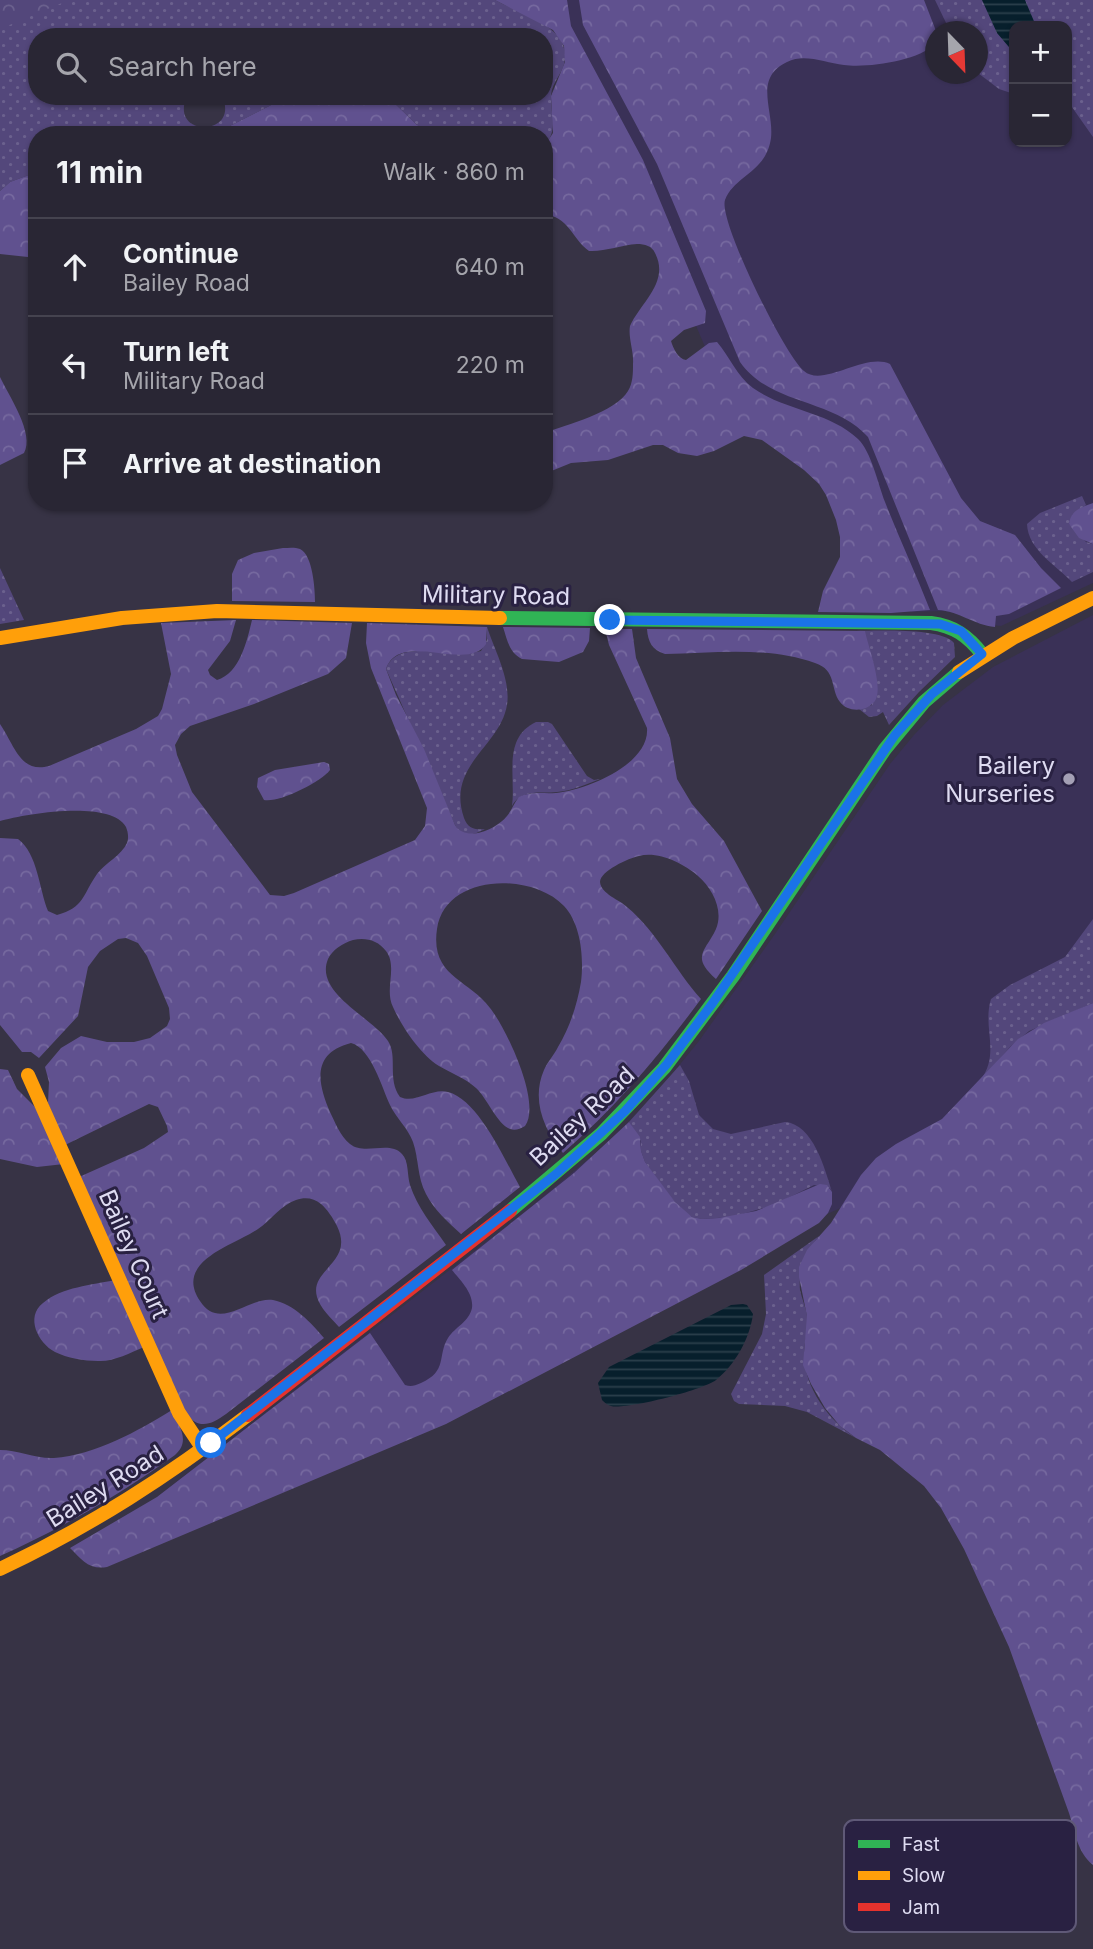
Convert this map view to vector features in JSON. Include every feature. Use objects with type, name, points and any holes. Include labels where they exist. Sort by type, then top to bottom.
[{"type":"main road","name":"Bailey Road","points":[[0,1569],[94,1523],[146,1490],[556,1174],[620,1116],[667,1064],[712,1004],[895,735],[932,694],[982,654],[1093,598]]},
{"type":"main road","name":"Military Road","points":[[0,638],[139,616],[182,612],[266,611],[523,619],[931,623],[947,625],[961,631],[982,654]]},
{"type":"main road","name":"Bailey Court","points":[[28,1074],[179,1413],[202,1449]]},
{"type":"shaded area","points":[[556,0],[1093,0],[1093,583],[1001,626],[980,624],[962,615],[945,611],[911,612],[832,476],[721,384]]},
{"type":"shaded area","points":[[1093,615],[1093,1099],[211,1480],[157,1497],[527,1210],[604,1146],[655,1095],[699,1041],[890,764],[914,735],[943,705],[993,667]]},
{"type":"green space","points":[[0,0],[495,0],[549,28],[28,28],[28,105],[185,105],[187,119],[200,126],[28,126],[28,175],[10,182],[0,191]]},
{"type":"green space","points":[[0,0],[69,0],[0,29]]},
{"type":"green space","points":[[495,0],[567,0],[571,26],[643,160],[706,311],[705,323],[684,330],[671,341],[676,353],[686,360],[709,343],[717,342],[753,388],[779,402],[833,422],[863,444],[930,610],[891,613],[818,612],[823,591],[840,557],[840,537],[836,520],[819,484],[762,440],[744,436],[697,456],[678,453],[663,445],[653,445],[608,460],[571,463],[553,470],[553,430],[602,411],[622,399],[628,391],[633,371],[630,326],[657,283],[659,263],[654,251],[643,244],[589,251],[564,223],[553,216],[551,105],[553,91],[565,62],[564,46],[553,28]]},
{"type":"green space","points":[[579,0],[924,0],[932,21],[925,21],[925,51],[917,55],[866,65],[844,65],[801,58],[787,62],[777,69],[768,86],[771,138],[768,150],[757,166],[730,192],[725,200],[726,212],[742,259],[769,316],[804,371],[812,375],[822,375],[869,362],[890,364],[961,498],[980,521],[1015,535],[1061,588],[1009,614],[996,616],[995,627],[938,610],[868,437],[854,424],[838,415],[768,387],[740,362],[657,164],[583,25]]},
{"type":"green space","points":[[935,0],[1093,0],[1093,137],[1072,107],[1072,21],[1009,21],[1009,92],[988,81],[988,21],[945,21]]},
{"type":"green space","points":[[553,31],[564,47],[563,68],[553,86]]},
{"type":"green space","points":[[224,105],[271,105],[230,126],[209,126],[222,119]]},
{"type":"green space","points":[[271,105],[396,105],[419,126],[230,126]]},
{"type":"green space","points":[[396,105],[551,105],[553,122],[553,126],[417,125]]},
{"type":"green space","points":[[28,175],[28,257],[0,254],[0,191],[10,182]]},
{"type":"green space","points":[[0,377],[20,415],[26,445],[24,453],[0,465]]},
{"type":"green space","points":[[1082,496],[1086,505],[1073,514],[1069,524],[1086,542],[1093,544],[1093,572],[1072,582],[1037,549],[1027,524],[1040,513]]},
{"type":"green space","points":[[1093,503],[1093,544],[1079,538],[1069,524],[1075,512]]},
{"type":"green space","points":[[283,548],[300,549],[308,558],[315,602],[232,601],[232,574],[238,560],[254,553]]},
{"type":"green space","points":[[0,568],[24,620],[0,624]]},
{"type":"green space","points":[[236,620],[230,641],[208,670],[217,680],[231,671],[237,663],[252,620],[352,623],[346,658],[328,674],[190,726],[181,734],[175,745],[192,792],[270,895],[284,896],[294,893],[415,840],[425,826],[427,808],[371,668],[366,643],[367,623],[487,627],[486,644],[477,652],[465,655],[405,652],[393,658],[386,669],[396,695],[424,749],[455,825],[466,833],[481,832],[502,821],[519,797],[584,787],[614,773],[638,753],[645,741],[647,728],[609,645],[605,629],[632,629],[636,658],[670,738],[677,779],[692,804],[724,841],[762,911],[716,979],[704,965],[702,954],[716,929],[718,907],[712,893],[698,876],[670,859],[646,855],[622,862],[601,878],[604,890],[627,907],[648,928],[701,999],[636,1080],[601,1118],[563,1153],[545,1125],[539,1092],[544,1070],[569,1024],[581,982],[582,963],[578,932],[564,906],[550,895],[532,887],[491,884],[472,888],[456,897],[443,911],[437,929],[439,958],[453,976],[490,1008],[513,1048],[529,1101],[529,1115],[525,1126],[518,1129],[512,1130],[505,1126],[476,1088],[432,1061],[412,1040],[391,1000],[391,964],[383,947],[371,940],[362,939],[349,941],[335,950],[328,959],[326,971],[329,983],[347,1004],[388,1041],[392,1054],[394,1083],[400,1097],[412,1099],[442,1091],[459,1097],[490,1133],[520,1187],[461,1234],[429,1200],[421,1181],[411,1137],[393,1110],[370,1060],[358,1046],[351,1043],[329,1054],[321,1070],[322,1090],[341,1133],[346,1141],[356,1147],[391,1148],[402,1154],[417,1201],[446,1245],[339,1327],[323,1309],[317,1297],[319,1279],[336,1257],[341,1239],[334,1220],[318,1202],[306,1198],[291,1202],[258,1229],[210,1256],[194,1275],[194,1287],[200,1301],[208,1310],[226,1313],[264,1300],[273,1300],[295,1310],[324,1338],[226,1414],[215,1421],[200,1424],[186,1413],[79,1177],[144,1148],[168,1132],[167,1126],[158,1107],[149,1104],[65,1145],[48,1103],[49,1082],[45,1067],[61,1048],[81,1036],[107,1042],[134,1042],[150,1038],[167,1026],[170,1019],[169,1008],[147,956],[138,943],[126,938],[118,939],[100,951],[88,967],[78,1016],[39,1058],[31,1052],[22,1052],[0,1025],[0,838],[18,839],[25,845],[34,863],[48,911],[57,915],[78,904],[97,874],[125,847],[128,839],[126,827],[117,818],[86,811],[46,812],[0,821],[0,724],[24,762],[39,767],[49,766],[136,729],[158,716],[171,674],[161,623]]},
{"type":"green space","points":[[487,627],[505,676],[507,705],[495,733],[476,757],[462,784],[460,800],[466,822],[472,828],[485,829],[465,834],[455,825],[386,669],[391,660],[409,652],[464,654],[481,651],[487,640]]},
{"type":"green space","points":[[503,627],[590,628],[589,641],[583,652],[559,662],[522,659],[511,649]]},
{"type":"green space","points":[[647,629],[865,631],[877,680],[877,697],[865,708],[847,708],[837,697],[827,670],[815,663],[759,652],[665,654],[652,645]]},
{"type":"green space","points":[[850,631],[935,634],[954,643],[955,657],[889,725],[883,712],[869,717],[859,709],[872,705]]},
{"type":"green space","points":[[536,722],[552,724],[587,776],[594,780],[600,779],[568,790],[526,794],[512,806],[515,748],[525,729]]},
{"type":"green space","points":[[324,762],[329,764],[330,770],[325,775],[289,795],[264,800],[257,787],[258,778],[275,770]]},
{"type":"green space","points":[[1093,919],[1093,1003],[1029,1031],[1010,1047],[980,1081],[989,1060],[988,1020],[991,999],[1010,985],[1065,957]]},
{"type":"green space","points":[[1093,1003],[1093,1865],[1083,1854],[1077,1841],[1076,1820],[1071,1820],[1009,1647],[964,1549],[941,1508],[924,1486],[880,1450],[840,1426],[825,1408],[803,1365],[807,1316],[799,1267],[807,1250],[831,1223],[861,1175],[876,1158],[942,1119],[1018,1039],[1044,1023]]},
{"type":"green space","points":[[680,1065],[689,1081],[699,1115],[713,1129],[731,1134],[785,1122],[803,1131],[816,1149],[832,1192],[830,1188],[814,1185],[774,1205],[732,1217],[702,1219],[683,1211],[663,1189],[645,1162],[641,1141],[629,1122]]},
{"type":"green space","points":[[0,1069],[8,1070],[17,1089],[35,1107],[64,1164],[37,1167],[0,1159]]},
{"type":"green space","points":[[629,1122],[640,1137],[645,1162],[675,1202],[692,1217],[719,1218],[756,1211],[820,1184],[827,1185],[832,1192],[832,1204],[819,1223],[741,1270],[446,1424],[107,1567],[91,1565],[70,1548],[157,1497],[370,1333],[405,1385],[421,1383],[429,1378],[439,1368],[448,1338],[468,1317],[472,1308],[469,1292],[452,1270],[574,1173]]},
{"type":"green space","points":[[819,1236],[807,1254],[800,1276],[800,1290],[807,1321],[805,1366],[813,1391],[820,1402],[836,1422],[856,1438],[807,1412],[785,1406],[739,1404],[731,1394],[762,1334],[766,1314],[764,1275]]},
{"type":"green space","points":[[115,1280],[144,1347],[115,1359],[93,1361],[60,1354],[43,1343],[34,1322],[43,1303],[68,1290]]},
{"type":"green space","points":[[172,1410],[183,1439],[180,1450],[175,1455],[90,1510],[0,1556],[0,1450],[47,1458],[69,1456],[116,1441]]},
{"type":"water","points":[[982,0],[1025,0],[1034,21],[1009,21],[1009,47],[997,33]]},
{"type":"water","points":[[731,1305],[747,1305],[753,1314],[749,1332],[735,1359],[716,1380],[681,1394],[632,1405],[611,1406],[602,1400],[598,1383],[609,1367]]},
{"type":"traffic: fast","points":[[500,618],[931,623],[960,633],[982,654]]},
{"type":"traffic: fast","points":[[510,1211],[601,1134],[664,1068],[733,976],[885,749],[924,702],[959,672]]},
{"type":"traffic: slow","points":[[959,672],[1013,638],[1093,598]]},
{"type":"traffic: slow","points":[[0,638],[122,618],[217,611],[500,618]]},
{"type":"traffic: slow","points":[[28,1075],[179,1413],[203,1449]]},
{"type":"traffic: slow","points":[[0,1569],[34,1553],[128,1499],[248,1415]]},
{"type":"traffic: jam","points":[[248,1415],[510,1211]]},
{"type":"place","name":"Bailery Nurseries","points":[[1069,779]]},
{"type":"route","points":[[211,1443],[556,1174],[625,1111],[690,1035],[895,735],[932,694],[982,654],[961,631],[940,624],[920,622],[610,620]]}]
